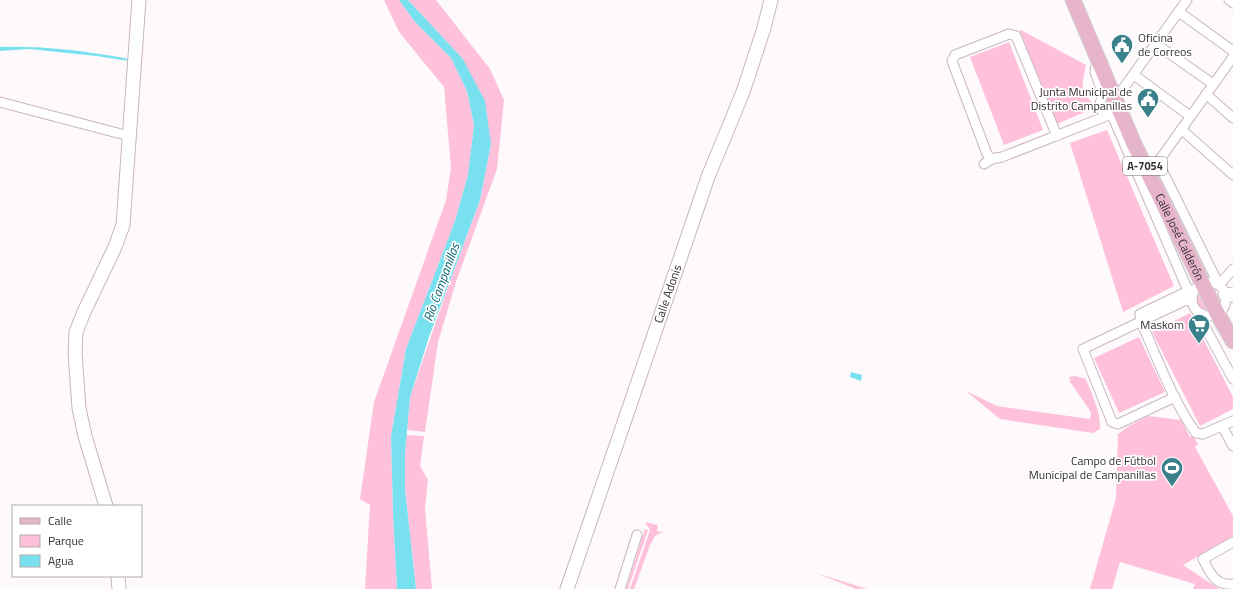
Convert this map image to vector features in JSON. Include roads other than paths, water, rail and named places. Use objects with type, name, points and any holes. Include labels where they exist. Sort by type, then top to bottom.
[{"type":"main road","points":[[106,505],[85,436],[79,408],[75,346],[76,332],[115,247],[123,225],[139,0]]},
{"type":"main road","name":"Calle Adonis","points":[[567,589],[708,176],[743,92],[771,0]]},
{"type":"main road","name":"Calle José Calderón","points":[[1073,0],[1097,59],[1113,111],[1134,144],[1203,282],[1217,314],[1233,341]]},
{"type":"main road","points":[[118,577],[119,589]]},
{"type":"street","points":[[1057,136],[1016,36],[1009,34],[955,55],[952,61],[987,154],[988,162],[1057,136],[1113,111],[1134,75],[1187,0]]},
{"type":"street","points":[[1229,0],[1233,3]]},
{"type":"street","points":[[1179,12],[1233,51]]},
{"type":"street","points":[[1156,44],[1214,84]]},
{"type":"street","points":[[1228,294],[1158,162],[1206,94],[1232,61]]},
{"type":"street","points":[[1134,75],[1190,116]]},
{"type":"street","points":[[1206,94],[1233,118]]},
{"type":"street","points":[[0,102],[129,136]]},
{"type":"street","name":"Calle José Calderón","points":[[1113,111],[1186,286],[1192,296],[1194,308],[1202,314]]},
{"type":"street","points":[[1181,129],[1233,175]]},
{"type":"street","points":[[1233,270],[1224,305],[1217,314],[1207,316],[1202,314],[1204,325],[1233,379]]},
{"type":"street","points":[[1228,294],[1214,282],[1203,282],[1194,288],[1192,296],[1184,293],[1140,314],[1141,322],[1175,397],[1196,433],[1203,434],[1233,421]]},
{"type":"street","points":[[1141,322],[1083,349],[1112,422],[1114,424],[1118,424],[1175,397]]},
{"type":"street","points":[[1222,426],[1233,446]]},
{"type":"street","points":[[620,589],[637,535]]},
{"type":"street","points":[[1233,542],[1203,559],[1214,578],[1226,585],[1233,584]]},
{"type":"water","name":"Río Campanillas","points":[[399,0],[408,0],[463,59],[485,101],[491,144],[480,200],[429,337],[410,397],[405,453],[405,489],[416,589],[397,589],[391,436],[406,349],[455,221],[468,175],[474,125],[467,91],[451,58],[415,22]]},
{"type":"water","points":[[0,47],[33,47],[81,51],[129,59],[129,61],[29,49],[0,51]]},
{"type":"water","points":[[851,372],[862,375],[861,381],[850,377]]},
{"type":"place","name":"Oficina de Correos","points":[[1122,64]]},
{"type":"place","name":"Junta Municipal de Distrito Campanillas","points":[[1148,118]]},
{"type":"place","name":"Maskom","points":[[1199,344]]},
{"type":"place","name":"Campo de Fútbol Municipal de Campanillas","points":[[1172,488]]}]
